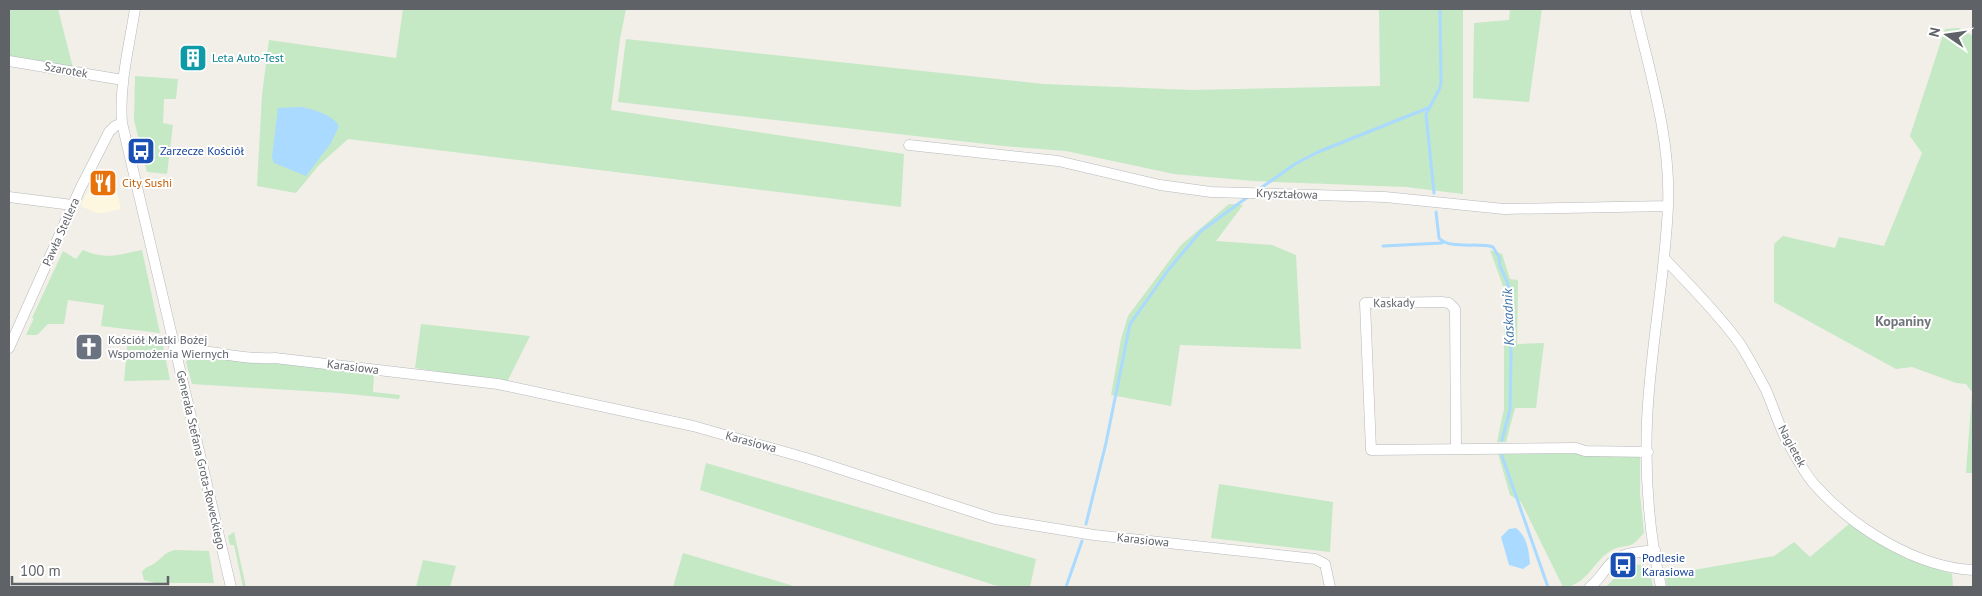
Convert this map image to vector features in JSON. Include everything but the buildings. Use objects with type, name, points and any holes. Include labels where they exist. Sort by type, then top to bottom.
[{"type":"street","name":"Generała Stefana Grota-Roweckiego","points":[[135,9],[123,80],[122,124],[231,587]]},
{"type":"street","points":[[1636,9],[1664,139],[1668,170],[1668,206],[1664,259],[1647,421],[1650,515],[1661,587]]},
{"type":"street","name":"Szarotek","points":[[9,60],[123,80]]},
{"type":"street","name":"Pawła Stellera","points":[[9,348],[72,205],[109,132],[122,124]]},
{"type":"street","name":"Kryształowa","points":[[909,145],[1058,161],[1184,190],[1385,197],[1504,209],[1668,206]]},
{"type":"street","points":[[9,197],[72,205]]},
{"type":"street","name":"Nagietek","points":[[1664,259],[1701,297],[1740,345],[1766,390],[1785,438],[1800,464],[1820,490],[1840,510],[1898,549],[1928,561],[1973,570]]},
{"type":"street","name":"Kaskady","points":[[1456,448],[1454,309],[1449,303],[1442,302],[1365,303],[1370,450],[1576,448],[1585,451],[1648,452]]},
{"type":"street","name":"Karasiowa","points":[[174,348],[275,358],[512,387],[693,426],[806,458],[995,519],[1094,535],[1322,561],[1327,568],[1330,587]]},
{"type":"street","points":[[1590,587],[1612,562],[1619,557],[1655,550]]},
{"type":"shaded area","points":[[108,179],[112,193],[117,192],[121,209],[96,213],[81,206],[92,182]]},
{"type":"green space","points":[[9,9],[58,9],[73,68],[9,56]]},
{"type":"green space","points":[[403,9],[626,9],[620,39],[611,110],[904,154],[901,207],[348,139],[319,165],[296,193],[257,186],[262,95],[269,40],[396,58]]},
{"type":"green space","points":[[1379,9],[1463,9],[1463,194],[1406,187],[1254,181],[1174,174],[1066,151],[1004,146],[618,102],[626,39],[1043,84],[1192,90],[1380,86]]},
{"type":"green space","points":[[1510,9],[1542,9],[1529,102],[1473,98],[1474,23],[1509,20]]},
{"type":"green space","points":[[1959,28],[1973,36],[1973,473],[1966,473],[1972,392],[1966,384],[1956,383],[1912,367],[1896,369],[1774,302],[1774,244],[1783,236],[1835,248],[1839,237],[1884,246],[1922,153],[1910,136],[1945,29]]},
{"type":"green space","points":[[135,76],[178,79],[176,99],[164,99],[163,123],[173,125],[167,174],[147,172],[134,120]]},
{"type":"green space","points":[[1229,204],[1243,205],[1216,241],[1272,245],[1296,255],[1301,349],[1180,345],[1171,406],[1111,395],[1121,339],[1128,316],[1181,245]]},
{"type":"green space","points":[[83,250],[105,256],[142,250],[160,333],[101,326],[104,305],[68,300],[64,324],[48,324],[37,335],[26,335],[63,251],[76,259]]},
{"type":"green space","points":[[1490,250],[1502,254],[1510,279],[1518,280],[1517,344],[1544,343],[1536,408],[1515,408],[1506,442],[1497,442],[1504,409],[1504,289]]},
{"type":"green space","points":[[421,324],[530,336],[507,382],[415,368]]},
{"type":"green space","points":[[128,338],[162,341],[170,380],[124,381]]},
{"type":"green space","points":[[192,355],[268,364],[273,360],[374,374],[373,392],[400,395],[399,399],[339,393],[192,384],[186,362]]},
{"type":"green space","points":[[1576,451],[1583,456],[1640,456],[1640,494],[1644,533],[1633,544],[1616,548],[1607,553],[1578,582],[1571,586],[1563,587],[1521,502],[1510,495],[1498,453]]},
{"type":"green space","points":[[706,463],[1036,559],[1030,587],[994,585],[700,490]]},
{"type":"green space","points":[[1219,484],[1333,502],[1330,552],[1211,538]]},
{"type":"green space","points":[[1849,524],[1905,558],[1952,574],[1953,587],[1667,587],[1665,575],[1774,556],[1794,542],[1810,557]]},
{"type":"green space","points":[[234,532],[246,587],[243,587],[234,545],[230,545],[228,536]]},
{"type":"green space","points":[[175,550],[209,551],[214,583],[155,583],[144,580],[142,572],[144,570],[166,554]]},
{"type":"green space","points":[[683,553],[797,587],[673,587]]},
{"type":"green space","points":[[423,560],[456,566],[450,587],[416,587]]},
{"type":"green space","points":[[1636,564],[1649,568],[1653,587],[1606,587],[1621,571]]},
{"type":"water","points":[[301,107],[328,116],[339,126],[331,143],[306,176],[274,163],[272,157],[278,108]]},
{"type":"water","points":[[1516,528],[1525,539],[1529,554],[1530,564],[1523,569],[1509,565],[1501,537],[1509,529]]},
{"type":"waterway","name":"Kaskadnik","points":[[1434,193],[1426,114],[1440,88],[1441,82],[1440,9]]},
{"type":"waterway","points":[[1258,190],[1295,164],[1318,152],[1428,108]]},
{"type":"waterway","points":[[1086,524],[1106,443],[1130,324],[1169,269],[1201,231],[1249,196]]},
{"type":"waterway","name":"Kaskadnik","points":[[1436,212],[1439,238],[1450,244],[1493,247],[1499,257],[1500,266],[1508,284],[1511,354],[1510,410],[1502,440]]},
{"type":"waterway","points":[[1383,246],[1442,243]]},
{"type":"waterway","name":"Kaskadnik","points":[[1502,456],[1548,587]]},
{"type":"waterway","points":[[1066,587],[1082,541]]},
{"type":"place","name":"Leta Auto-Test","points":[[193,58]]},
{"type":"place","name":"Zarzecze Kościół","points":[[141,151]]},
{"type":"place","name":"City Sushi","points":[[103,183]]},
{"type":"place","name":"Kościół Matki Bożej Wspomożenia Wiernych","points":[[89,347]]},
{"type":"place","name":"Podlesie Karasiowa","points":[[1623,565]]},
{"type":"district","name":"Kopaniny","points":[[1903,321]]}]
